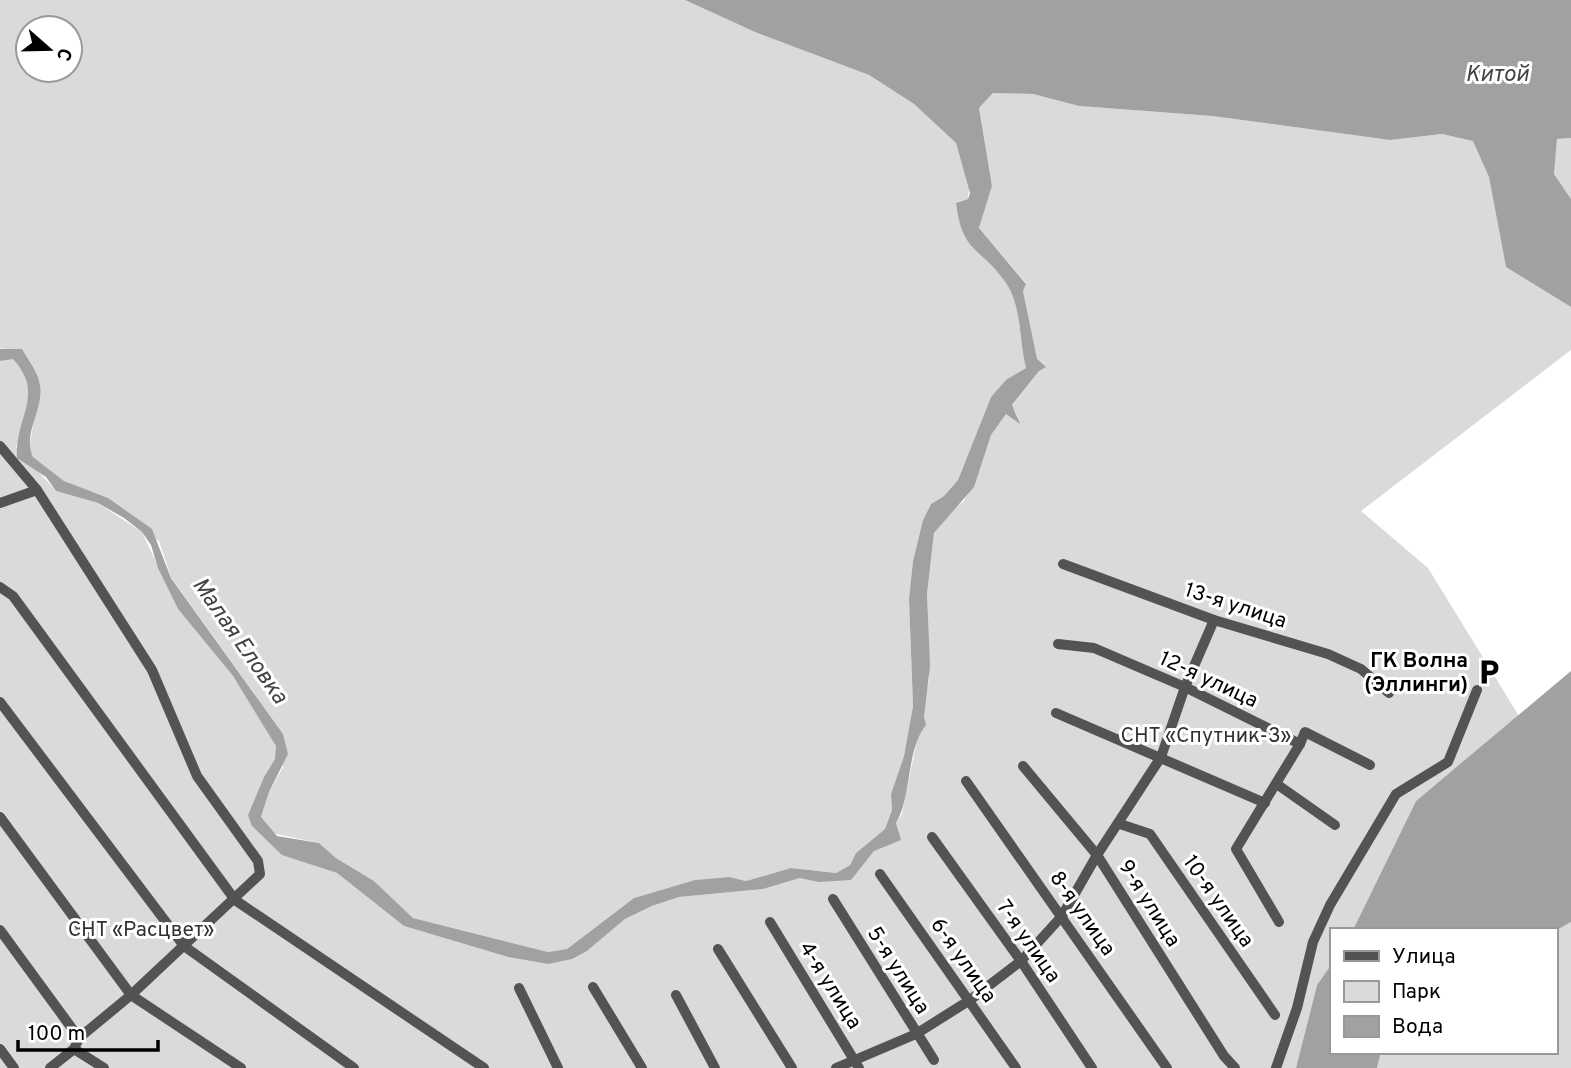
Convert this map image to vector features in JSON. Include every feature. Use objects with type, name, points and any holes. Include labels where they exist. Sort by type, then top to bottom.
[{"type":"street","points":[[0,446],[37,490],[152,670],[197,776],[258,861],[260,874],[50,1068]]},
{"type":"street","points":[[0,503],[37,490]]},
{"type":"street","name":"13-я улица","points":[[1063,564],[1214,620],[1328,654],[1361,669],[1389,693]]},
{"type":"street","points":[[0,587],[13,596],[234,900],[481,1067]]},
{"type":"street","points":[[836,1068],[857,1064],[916,1034],[970,1000],[1021,961],[1062,916],[1097,855],[1161,757],[1185,687],[1214,620]]},
{"type":"street","name":"12-я улица","points":[[1058,644],[1094,648],[1185,687],[1300,744]]},
{"type":"street","points":[[1276,1068],[1297,1008],[1313,942],[1330,905],[1396,794],[1448,762],[1477,690]]},
{"type":"street","points":[[0,702],[184,946],[354,1068]]},
{"type":"street","points":[[1056,713],[1265,803]]},
{"type":"street","points":[[1279,922],[1236,849],[1278,785],[1305,732],[1370,765]]},
{"type":"street","name":"9-я улица","points":[[1023,766],[1097,855],[1224,1056],[1235,1068]]},
{"type":"street","name":"8-я улица","points":[[966,781],[1167,1068]]},
{"type":"street","points":[[1278,785],[1335,825]]},
{"type":"street","points":[[0,817],[131,995],[241,1068]]},
{"type":"street","name":"10-я улица","points":[[1119,824],[1150,834],[1275,1016]]},
{"type":"street","name":"7-я улица","points":[[932,837],[1021,961],[1092,1068]]},
{"type":"street","name":"6-я улица","points":[[880,874],[1016,1068]]},
{"type":"street","name":"5-я улица","points":[[833,899],[934,1060]]},
{"type":"street","name":"4-я улица","points":[[770,922],[857,1064]]},
{"type":"street","points":[[0,930],[76,1044],[104,1068]]},
{"type":"street","points":[[718,949],[792,1068]]},
{"type":"street","points":[[593,987],[642,1068]]},
{"type":"street","points":[[519,988],[558,1068]]},
{"type":"street","points":[[676,995],[715,1068]]},
{"type":"street","points":[[0,1049],[15,1068]]},
{"type":"green space","points":[[0,0],[685,0],[755,32],[869,75],[914,104],[956,143],[969,189],[968,199],[956,203],[959,220],[968,241],[997,272],[1011,292],[1018,313],[1026,368],[1006,381],[991,397],[958,480],[944,496],[931,504],[923,520],[913,561],[909,599],[913,706],[904,756],[891,794],[892,810],[885,829],[856,853],[850,865],[836,873],[791,868],[746,881],[729,877],[695,880],[634,898],[567,949],[548,952],[413,918],[374,881],[336,858],[319,843],[272,833],[261,817],[269,792],[283,767],[283,734],[171,577],[159,541],[83,489],[64,481],[33,457],[29,449],[40,383],[3,348],[0,349]]},
{"type":"green space","points":[[993,93],[1033,94],[1079,106],[1212,116],[1390,140],[1442,134],[1474,141],[1489,177],[1506,266],[1571,307],[1571,350],[1361,511],[1428,568],[1519,716],[1416,801],[1354,928],[1330,928],[1330,966],[1317,985],[1296,1068],[0,1068],[0,361],[13,358],[26,379],[28,401],[16,447],[56,491],[98,503],[142,532],[178,609],[233,676],[267,727],[276,746],[276,759],[264,777],[248,815],[304,862],[337,873],[404,926],[508,957],[548,964],[587,951],[625,919],[679,897],[763,889],[800,878],[853,875],[874,851],[899,832],[896,823],[902,814],[929,680],[927,594],[934,533],[950,512],[964,501],[991,435],[1006,414],[1018,417],[1012,406],[1039,371],[1023,291],[1026,283],[979,228],[992,186],[979,108]]},
{"type":"green space","points":[[1571,138],[1571,199],[1554,174],[1557,139]]},
{"type":"green space","points":[[1571,922],[1571,1068],[1377,1068],[1380,1054],[1557,1054],[1557,930]]},
{"type":"water","name":"Китой","points":[[685,0],[1571,0],[1571,138],[1557,139],[1554,174],[1571,199],[1571,307],[1506,267],[1489,177],[1473,141],[1442,134],[1390,140],[1212,116],[1079,106],[1033,94],[993,93],[979,108],[992,186],[979,228],[1026,284],[1023,291],[1037,359],[1046,367],[1039,371],[1012,405],[1020,424],[1006,414],[991,435],[974,487],[934,533],[927,594],[930,666],[924,717],[926,725],[915,747],[905,800],[896,823],[901,840],[874,851],[851,880],[819,882],[800,878],[763,889],[679,897],[625,919],[587,951],[572,959],[548,964],[508,957],[404,926],[337,873],[282,855],[252,826],[248,815],[275,759],[276,746],[233,676],[178,609],[158,568],[151,545],[142,532],[98,503],[56,491],[46,477],[17,458],[17,444],[28,396],[27,384],[23,372],[13,359],[0,361],[0,349],[22,349],[39,380],[39,403],[30,439],[33,457],[64,481],[108,498],[152,529],[171,578],[283,734],[288,754],[269,792],[261,817],[277,836],[319,843],[336,858],[374,881],[413,918],[548,952],[567,949],[634,898],[695,880],[729,877],[746,881],[791,868],[836,873],[850,865],[856,853],[885,829],[892,810],[891,794],[904,756],[913,706],[909,599],[913,561],[923,520],[931,504],[944,496],[958,480],[991,397],[1006,380],[1026,368],[1018,313],[1006,283],[974,249],[963,232],[956,203],[968,199],[970,193],[956,143],[914,104],[869,75],[755,32]]},
{"type":"water","points":[[1571,671],[1571,922],[1557,930],[1354,928],[1416,801]]},
{"type":"water","points":[[1330,966],[1330,1054],[1380,1054],[1377,1068],[1296,1068],[1317,985]]},
{"type":"place","name":"ГК Волна (Эллинги)","points":[[1489,672]]},
{"type":"water label","name":"Малая Еловка","points":[[241,640]]},
{"type":"park label","name":"СНТ «Спутник-3»","points":[[1206,735]]},
{"type":"park label","name":"СНТ «Расцвет»","points":[[141,929]]}]
